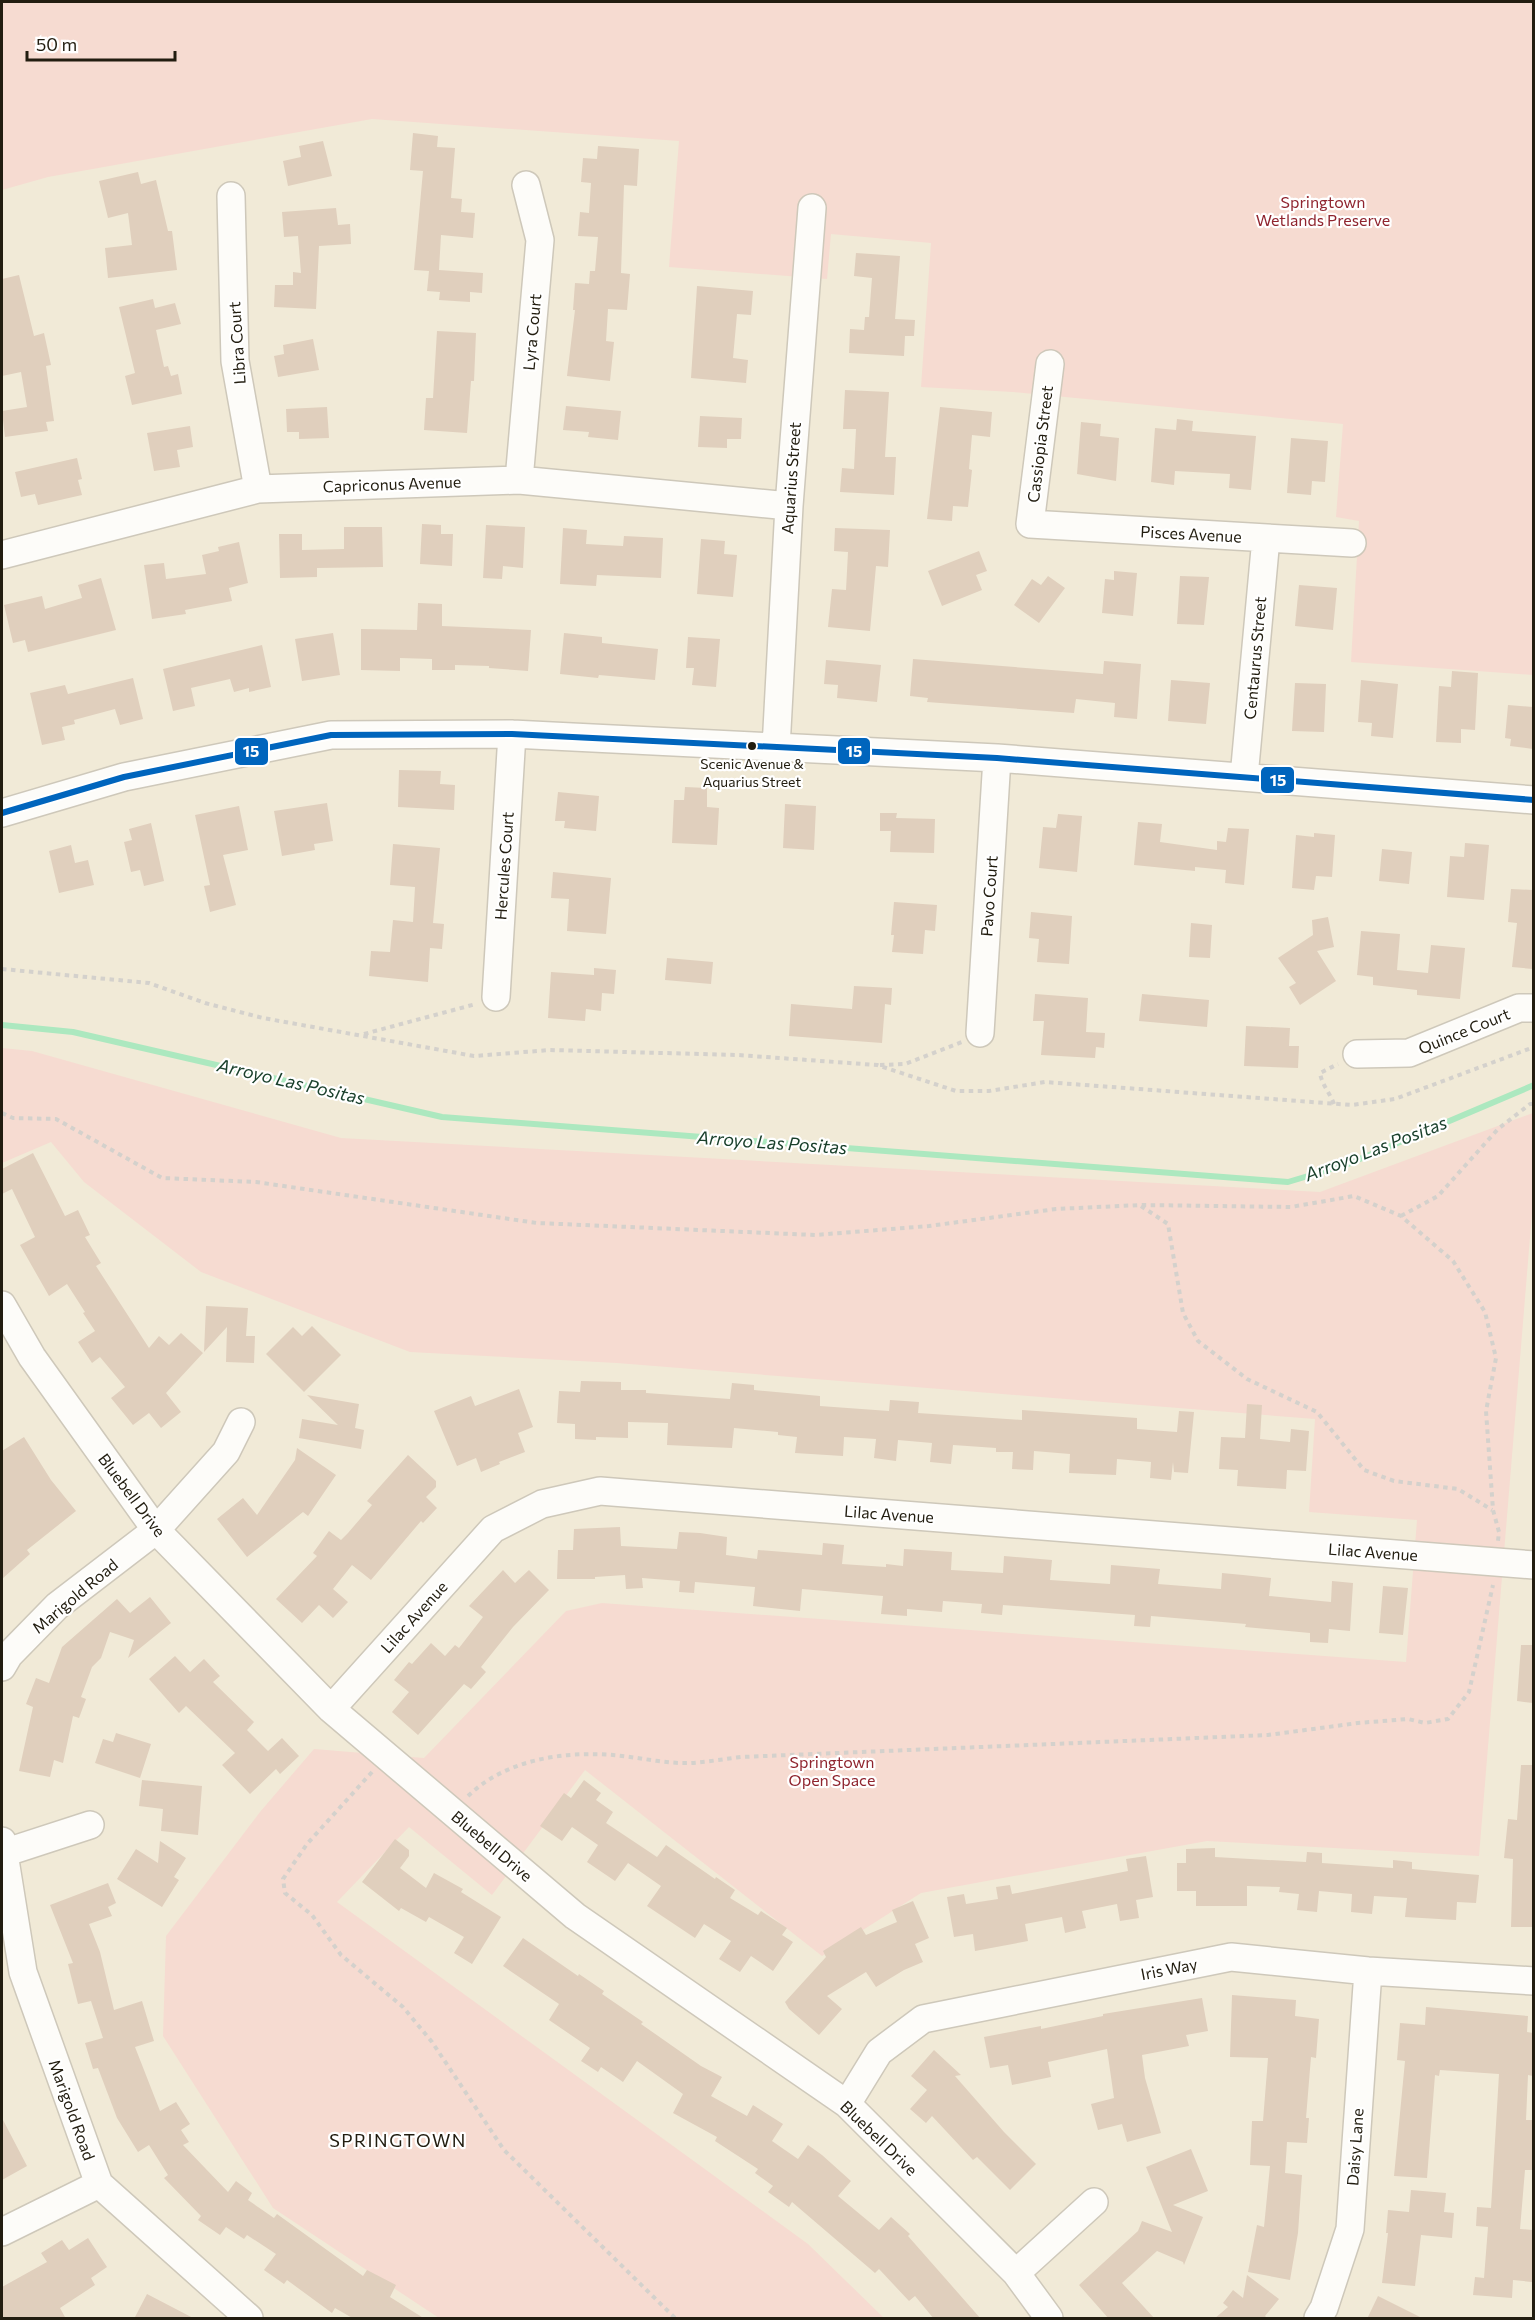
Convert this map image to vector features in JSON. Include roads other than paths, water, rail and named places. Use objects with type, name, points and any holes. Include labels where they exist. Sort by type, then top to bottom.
[{"type":"street","name":"Lyra Court","points":[[519,480],[540,240],[526,185]]},
{"type":"street","name":"Libra Court","points":[[231,196],[235,361],[258,489]]},
{"type":"street","name":"Aquarius Street","points":[[776,748],[789,506],[812,208]]},
{"type":"street","name":"Cassiopia Street","points":[[1030,524],[1050,364]]},
{"type":"street","name":"Capriconus Avenue","points":[[2,555],[258,489],[519,480],[789,506]]},
{"type":"street","name":"Pisces Avenue","points":[[1030,524],[1352,543]]},
{"type":"street","name":"Centaurus Street","points":[[1244,777],[1266,538]]},
{"type":"street","points":[[2,813],[124,777],[331,735],[513,735],[998,758],[1533,800]]},
{"type":"street","name":"Hercules Court","points":[[496,997],[513,735]]},
{"type":"street","name":"Pavo Court","points":[[980,1033],[998,758]]},
{"type":"street","name":"Quince Court","points":[[1358,1054],[1409,1053],[1519,1008],[1533,1008]]},
{"type":"street","name":"Bluebell Drive","points":[[2,1305],[32,1357],[156,1530],[331,1709],[575,1916],[847,2104],[1016,2273],[1049,2319]]},
{"type":"street","name":"Marigold Road","points":[[2,1667],[9,1655],[57,1606],[156,1530],[226,1452],[241,1422]]},
{"type":"street","name":"Lilac Avenue","points":[[331,1709],[493,1529],[542,1503],[600,1491],[1533,1565]]},
{"type":"street","points":[[3,1847],[90,1825]]},
{"type":"street","name":"Marigold Road","points":[[3,1847],[12,1974],[99,2184],[246,2318]]},
{"type":"street","name":"Iris Way","points":[[847,2104],[879,2052],[923,2019],[1231,1957],[1368,1971],[1533,1981]]},
{"type":"street","name":"Daisy Lane","points":[[1318,2319],[1324,2308],[1350,2229],[1368,1971]]},
{"type":"street","points":[[2,2232],[99,2184]]},
{"type":"street","points":[[1016,2273],[1094,2202]]},
{"type":"waterway","name":"Arroyo Las Positas","points":[[2,1025],[73,1032],[442,1117],[1288,1182],[1348,1164],[1534,1085]]},
{"type":"place","name":"Scenic Avenue & Aquarius Street","points":[[752,746]]},
{"type":"district","name":"SPRINGTOWN","points":[[398,2141]]},
{"type":"park label","name":"Springtown Wetlands Preserve","points":[[1323,211]]},
{"type":"park label","name":"Springtown Open Space","points":[[832,1771]]}]
